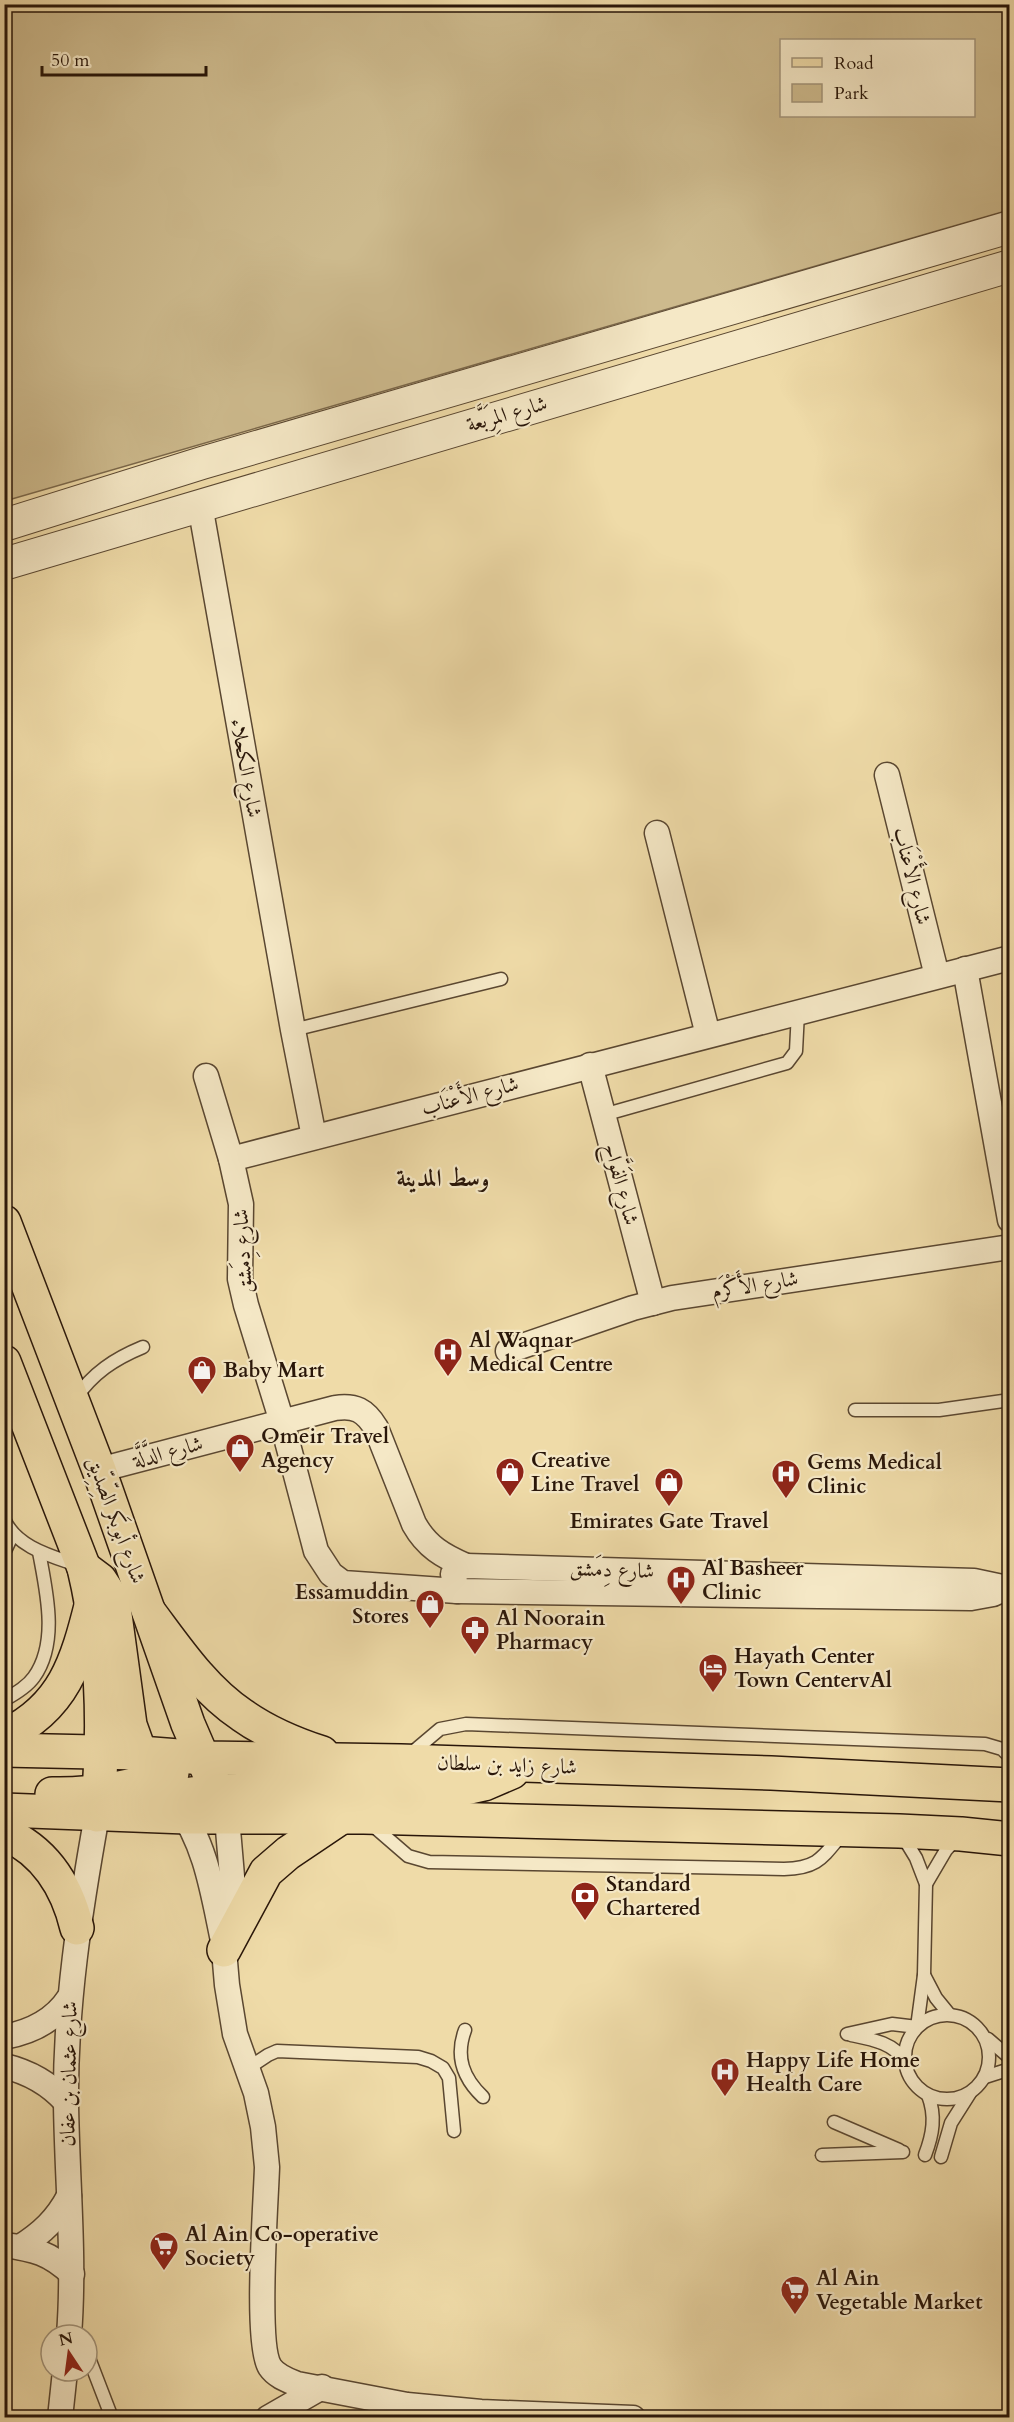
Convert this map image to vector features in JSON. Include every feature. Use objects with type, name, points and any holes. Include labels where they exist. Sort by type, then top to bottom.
[{"type":"main road","name":"شارع أبوبَكر الصِّدِّيق","points":[[4,1222],[99,1470],[188,1725],[204,1758],[179,1791]]},
{"type":"main road","points":[[4,1362],[84,1568],[92,1602],[102,1752],[98,1803]]},
{"type":"main road","points":[[84,1568],[100,1580],[113,1600],[118,1620],[130,1725],[179,1791]]},
{"type":"main road","points":[[4,1736],[21,1729],[49,1707],[74,1664],[92,1602]]},
{"type":"main road","points":[[149,1612],[206,1683],[242,1716],[301,1746],[340,1760]]},
{"type":"main road","name":"شارع زايد بن سلطان","points":[[4,1750],[102,1752],[179,1791]]},
{"type":"main road","name":"شارع زايد بن سلطان","points":[[179,1791],[204,1758],[401,1761],[794,1774],[1010,1785]]},
{"type":"main road","points":[[4,1793],[66,1794],[98,1803],[179,1791],[448,1792],[484,1784],[528,1766]]},
{"type":"main road","name":"شارع زايد بن سلطان","points":[[4,1810],[98,1803],[179,1791],[352,1818],[899,1831],[961,1834],[1005,1843]]},
{"type":"main road","points":[[224,1950],[266,1872],[288,1853],[352,1818]]},
{"type":"main road","points":[[4,1833],[34,1851],[59,1879],[73,1909],[77,1928]]},
{"type":"street","name":"شارع المِرَبَّعة","points":[[4,525],[202,463],[1010,227]]},
{"type":"street","name":"شارع المِرَبَّعة","points":[[4,564],[1010,266]]},
{"type":"street","name":"شارع الكحلاء","points":[[201,505],[293,1030],[315,1137]]},
{"type":"street","name":"شارع الأَعْنَاب","points":[[887,775],[937,976]]},
{"type":"street","points":[[657,833],[708,1035]]},
{"type":"street","name":"شارع الأَعْنَاب","points":[[231,1159],[1010,958]]},
{"type":"street","points":[[965,969],[1001,1120],[1010,1220]]},
{"type":"street","name":"شارع الفَوَّاح","points":[[590,1065],[653,1303]]},
{"type":"street","name":"شارع دِمَشق","points":[[206,1076],[231,1159],[241,1203],[240,1279],[255,1336],[282,1422],[316,1551],[331,1574],[343,1583],[457,1591],[971,1599],[993,1594],[1008,1587]]},
{"type":"street","name":"شارع الأَكْرَم","points":[[508,1351],[653,1303],[693,1294],[1010,1247]]},
{"type":"street","name":"شارع الدَّلَّة","points":[[99,1470],[335,1408],[354,1407],[369,1417],[376,1428],[421,1538],[433,1550],[466,1566]]},
{"type":"street","points":[[457,1591],[453,1574],[457,1569],[466,1566]]},
{"type":"street","name":"شارع دِمَشق","points":[[466,1566],[974,1581],[1008,1587]]},
{"type":"street","points":[[179,1791],[233,1888],[232,1912],[224,1950]]},
{"type":"street","points":[[179,1791],[210,1886],[224,1950],[231,2013],[240,2052],[256,2094],[263,2127],[267,2167],[262,2331],[266,2358],[271,2368],[282,2378],[297,2384],[407,2405],[481,2412],[633,2418]]},
{"type":"street","name":"شارع عثمان بن عفان","points":[[70,2323],[72,2274],[66,2102],[69,1998],[77,1928],[98,1803]]},
{"type":"street","points":[[4,2037],[25,2033],[46,2023],[64,2007],[69,1998]]},
{"type":"street","points":[[4,2066],[33,2076],[56,2091],[66,2102]]},
{"type":"street","points":[[13,2246],[41,2233],[59,2215],[69,2196]]},
{"type":"street","points":[[13,2246],[40,2251],[57,2260],[72,2274]]},
{"type":"street","points":[[60,2418],[64,2383]]},
{"type":"street","points":[[268,2418],[322,2387]]},
{"type":"street","points":[[361,2397],[376,2418]]},
{"type":"lane","points":[[293,1030],[501,979]]},
{"type":"lane","points":[[603,1115],[787,1063],[796,1051],[798,1012]]},
{"type":"lane","points":[[72,1402],[86,1383],[103,1368],[143,1347]]},
{"type":"lane","points":[[855,1410],[939,1410],[1010,1400]]},
{"type":"lane","points":[[4,1519],[13,1534],[39,1552],[84,1568]]},
{"type":"lane","points":[[4,1553],[13,1534]]},
{"type":"lane","points":[[4,1700],[35,1676],[44,1656],[48,1622],[46,1589],[39,1552]]},
{"type":"lane","points":[[401,1761],[440,1729],[466,1724],[985,1744],[1002,1749],[1010,1757]]},
{"type":"lane","points":[[352,1818],[408,1856],[429,1862],[797,1869],[811,1866],[821,1859],[846,1830]]},
{"type":"lane","points":[[899,1831],[916,1858],[926,1884],[924,1975],[917,2027]]},
{"type":"lane","points":[[926,1884],[946,1850],[961,1834]]},
{"type":"lane","points":[[924,1975],[936,1998],[949,2014]]},
{"type":"lane","points":[[905,2062],[905,2049],[909,2037],[917,2027],[932,2018],[949,2014],[963,2017],[974,2024],[1010,2058]]},
{"type":"lane","points":[[917,2027],[892,2024],[847,2034],[883,2043],[900,2052],[916,2086],[928,2095],[949,2099],[970,2093]]},
{"type":"lane","points":[[465,2030],[460,2048],[462,2066],[470,2083],[483,2097]]},
{"type":"lane","points":[[941,2157],[951,2123],[970,2093],[985,2077],[990,2055],[984,2034]]},
{"type":"lane","points":[[247,2069],[277,2051],[418,2057],[443,2068],[449,2078],[454,2131]]},
{"type":"lane","points":[[985,2077],[1010,2070]]},
{"type":"lane","points":[[925,2155],[933,2126],[934,2110],[928,2095]]},
{"type":"lane","points":[[822,2155],[903,2152],[834,2122]]},
{"type":"lane","points":[[71,2311],[76,2323]]},
{"type":"lane","points":[[99,2383],[112,2418]]},
{"type":"green space","points":[[5,4],[1009,5],[1009,210],[5,501]]},
{"type":"place","name":"Al Waqnar Medical Centre","points":[[448,1378]]},
{"type":"place","name":"Baby Mart","points":[[202,1396]]},
{"type":"place","name":"Omeir Travel Agency","points":[[240,1474]]},
{"type":"place","name":"Creative Line Travel","points":[[510,1498]]},
{"type":"place","name":"Gems Medical Clinic","points":[[786,1500]]},
{"type":"place","name":"Emirates Gate Travel","points":[[669,1508]]},
{"type":"place","name":"Al Basheer Clinic","points":[[681,1606]]},
{"type":"place","name":"Essamuddin Stores","points":[[430,1630]]},
{"type":"place","name":"Al Noorain Pharmacy","points":[[475,1656]]},
{"type":"place","name":"Hayath Center Town CentervAl","points":[[713,1694]]},
{"type":"place","name":"Standard Chartered","points":[[585,1922]]},
{"type":"place","name":"Happy Life Home Health Care","points":[[725,2098]]},
{"type":"place","name":"Al Ain Co-operative Society","points":[[164,2272]]},
{"type":"place","name":"Al Ain Vegetable Market","points":[[795,2316]]},
{"type":"district","name":"وسط المدينة","points":[[443,1178]]}]
